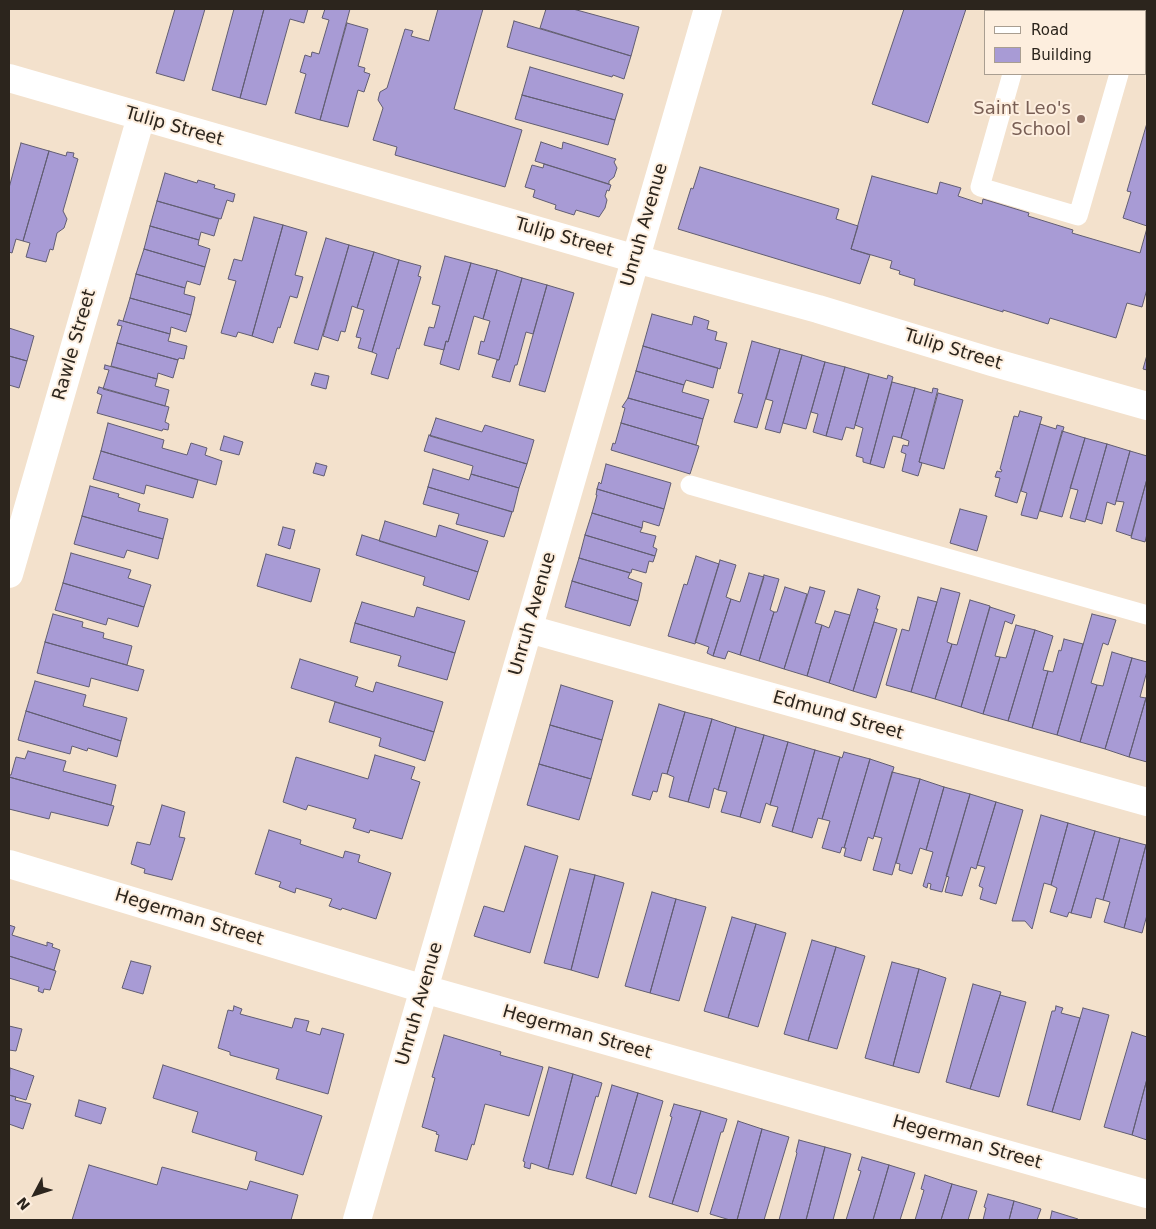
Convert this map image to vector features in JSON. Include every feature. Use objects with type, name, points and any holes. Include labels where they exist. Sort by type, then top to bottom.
[{"type":"street","name":"Unruh Avenue","points":[[358,1220],[708,9]]},
{"type":"street","name":"Tulip Street","points":[[9,78],[1147,406]]},
{"type":"street","name":"Rawle Street","points":[[9,574],[141,117]]},
{"type":"street","name":"Edmund Street","points":[[529,629],[1147,802]]},
{"type":"street","name":"Hegerman Street","points":[[9,864],[424,989],[1147,1194]]},
{"type":"lane","points":[[1012,75],[980,187],[1078,216],[1120,75]]},
{"type":"lane","points":[[690,485],[1147,615]]},
{"type":"building","points":[[175,9],[205,9],[184,81],[156,73]]},
{"type":"building","points":[[234,9],[264,9],[240,98],[212,90]]},
{"type":"building","points":[[264,9],[308,9],[304,23],[290,19],[266,105],[240,98]]},
{"type":"building","points":[[325,9],[350,9],[320,120],[295,113],[306,74],[300,72],[305,55],[311,57],[312,52],[319,54],[329,20],[322,18]]},
{"type":"building","points":[[438,9],[483,9],[454,109],[522,130],[505,187],[395,155],[397,147],[373,140],[383,108],[378,100],[380,92],[387,88],[405,29],[413,31],[411,36],[429,41]]},
{"type":"building","points":[[546,9],[573,9],[639,27],[631,56],[540,28]]},
{"type":"building","points":[[904,9],[966,9],[928,123],[872,104]]},
{"type":"building","points":[[514,21],[631,56],[624,79],[507,47]]},
{"type":"building","points":[[347,23],[368,29],[358,66],[365,68],[364,72],[370,74],[364,92],[358,90],[348,127],[320,120]]},
{"type":"building","points":[[530,67],[623,94],[615,120],[522,95]]},
{"type":"building","points":[[522,95],[615,120],[608,145],[515,119]]},
{"type":"building","points":[[1147,123],[1147,226],[1123,218],[1131,192],[1127,191]]},
{"type":"building","points":[[541,142],[562,149],[563,142],[616,159],[614,162],[617,168],[614,177],[609,181],[609,184],[535,161]]},
{"type":"building","points":[[21,143],[49,151],[23,241],[16,239],[12,253],[9,252],[9,188]]},
{"type":"building","points":[[49,151],[66,156],[67,152],[74,153],[73,157],[78,159],[63,211],[67,219],[64,228],[57,233],[53,250],[50,249],[46,262],[26,257],[30,243],[23,241]]},
{"type":"building","points":[[544,164],[611,185],[605,196],[607,200],[605,208],[599,217],[576,210],[574,215],[555,209],[556,205],[533,197],[535,190],[525,187],[532,165],[543,168]]},
{"type":"building","points":[[700,167],[839,209],[836,219],[858,226],[851,249],[870,255],[860,284],[678,229]]},
{"type":"building","points":[[165,173],[197,183],[198,180],[215,185],[214,188],[235,194],[233,202],[227,200],[221,219],[157,201]]},
{"type":"building","points":[[872,176],[937,194],[940,182],[961,188],[958,196],[982,204],[983,199],[1029,213],[1028,216],[1073,230],[1072,233],[1140,253],[1147,228],[1147,289],[1142,307],[1127,303],[1116,338],[1050,318],[1048,324],[914,285],[915,279],[899,274],[900,271],[890,268],[892,261],[851,249]]},
{"type":"building","points":[[157,201],[219,219],[214,236],[201,232],[199,240],[150,226]]},
{"type":"building","points":[[254,217],[283,225],[252,336],[238,332],[236,337],[221,333],[236,281],[228,279],[234,259],[242,261]]},
{"type":"building","points":[[283,225],[307,232],[295,275],[303,277],[297,298],[290,296],[273,343],[252,336]]},
{"type":"building","points":[[150,226],[199,240],[198,245],[210,249],[205,267],[144,249]]},
{"type":"building","points":[[326,238],[349,245],[318,350],[294,343]]},
{"type":"building","points":[[349,245],[374,252],[357,308],[352,306],[345,332],[341,331],[338,341],[323,336]]},
{"type":"building","points":[[144,249],[205,267],[200,285],[187,281],[185,288],[136,274]]},
{"type":"building","points":[[374,252],[399,260],[372,352],[358,348],[361,338],[356,337],[364,310],[357,308]]},
{"type":"building","points":[[445,256],[471,263],[444,350],[424,345],[429,327],[434,328],[440,306],[432,304]]},
{"type":"building","points":[[399,260],[421,266],[418,276],[421,277],[388,379],[371,374],[377,354],[372,352]]},
{"type":"building","points":[[471,263],[497,270],[483,319],[474,316],[459,370],[440,364]]},
{"type":"building","points":[[497,270],[522,278],[499,360],[478,354],[481,341],[484,342],[490,321],[483,319]]},
{"type":"building","points":[[136,274],[185,288],[184,294],[195,297],[191,315],[130,298]]},
{"type":"building","points":[[522,278],[547,285],[533,334],[526,332],[510,382],[492,377],[497,360],[499,360]]},
{"type":"building","points":[[547,285],[574,293],[545,392],[519,385]]},
{"type":"building","points":[[130,298],[191,315],[186,332],[171,327],[170,334],[123,321]]},
{"type":"building","points":[[652,314],[692,325],[694,316],[709,321],[707,329],[717,332],[715,340],[727,343],[720,369],[643,346]]},
{"type":"building","points":[[119,320],[170,334],[168,341],[187,346],[184,359],[179,358],[178,360],[117,343],[122,326],[117,325]]},
{"type":"building","points":[[9,328],[34,336],[27,361],[9,356]]},
{"type":"building","points":[[752,341],[780,349],[757,428],[734,422],[743,394],[738,393]]},
{"type":"building","points":[[117,343],[178,360],[173,378],[158,373],[157,379],[111,366]]},
{"type":"building","points":[[643,346],[718,368],[713,388],[686,380],[684,385],[636,371]]},
{"type":"building","points":[[780,349],[802,355],[780,433],[765,429],[773,401],[766,399]]},
{"type":"building","points":[[802,355],[825,362],[806,429],[783,423]]},
{"type":"building","points":[[1147,355],[1147,370],[1143,369]]},
{"type":"building","points":[[9,356],[27,361],[19,388],[9,385]]},
{"type":"building","points":[[825,362],[845,367],[826,436],[813,432],[818,414],[811,412]]},
{"type":"building","points":[[105,365],[157,379],[155,386],[169,390],[165,406],[103,389],[109,370],[104,369]]},
{"type":"building","points":[[845,367],[869,374],[854,429],[846,427],[842,440],[826,436]]},
{"type":"building","points":[[636,371],[684,385],[682,392],[709,400],[703,419],[628,398]]},
{"type":"building","points":[[315,373],[329,376],[326,389],[311,385]]},
{"type":"building","points":[[869,374],[887,379],[888,375],[893,377],[870,464],[863,462],[863,458],[856,456],[863,428],[855,425]]},
{"type":"building","points":[[892,382],[915,388],[901,438],[893,436],[884,468],[870,464]]},
{"type":"building","points":[[99,387],[169,407],[165,422],[169,424],[168,430],[163,429],[162,431],[97,413],[102,395],[97,393]]},
{"type":"building","points":[[915,388],[932,393],[933,388],[938,389],[919,462],[922,463],[918,476],[902,471],[906,454],[901,452],[903,445],[908,446],[909,441],[901,438]]},
{"type":"building","points":[[938,393],[963,400],[944,469],[919,462]]},
{"type":"building","points":[[628,398],[703,419],[696,445],[621,423],[625,408],[622,407]]},
{"type":"building","points":[[1020,411],[1042,417],[1017,503],[995,496],[1000,478],[995,477],[997,471],[1001,472],[1002,470],[1000,469],[1014,416],[1018,417]]},
{"type":"building","points":[[436,418],[482,432],[485,425],[534,440],[527,464],[430,436]]},
{"type":"building","points":[[108,423],[164,440],[162,448],[187,455],[191,443],[207,448],[205,455],[222,461],[216,485],[101,451]]},
{"type":"building","points":[[621,423],[699,446],[690,474],[611,450],[613,443],[615,444]]},
{"type":"building","points":[[1040,424],[1056,429],[1057,425],[1064,427],[1037,519],[1021,515],[1027,493],[1021,491]]},
{"type":"building","points":[[1062,431],[1085,438],[1062,517],[1040,511]]},
{"type":"building","points":[[429,435],[527,464],[519,488],[471,474],[473,466],[424,451]]},
{"type":"building","points":[[224,436],[243,442],[239,455],[220,450]]},
{"type":"building","points":[[1085,438],[1107,444],[1085,522],[1070,518],[1078,490],[1070,488]]},
{"type":"building","points":[[1107,444],[1130,451],[1115,505],[1107,502],[1102,524],[1086,519]]},
{"type":"building","points":[[101,451],[198,480],[193,498],[146,485],[144,494],[93,479]]},
{"type":"building","points":[[1130,451],[1147,456],[1147,479],[1131,536],[1116,531],[1124,502],[1116,501]]},
{"type":"building","points":[[316,463],[327,466],[324,476],[313,473]]},
{"type":"building","points":[[606,464],[671,483],[664,509],[597,489],[599,482],[601,484]]},
{"type":"building","points":[[433,469],[469,480],[471,474],[519,488],[513,512],[428,487]]},
{"type":"building","points":[[1147,479],[1147,534],[1145,542],[1131,538]]},
{"type":"building","points":[[90,486],[119,494],[118,497],[140,504],[138,511],[168,519],[163,539],[82,516]]},
{"type":"building","points":[[428,487],[512,512],[504,537],[456,524],[459,514],[423,504]]},
{"type":"building","points":[[597,489],[664,509],[659,526],[643,521],[642,528],[592,513]]},
{"type":"building","points":[[960,509],[987,516],[977,551],[950,543]]},
{"type":"building","points":[[592,513],[642,528],[640,532],[656,536],[653,547],[657,549],[655,556],[585,535]]},
{"type":"building","points":[[82,516],[163,539],[158,559],[127,550],[124,558],[74,544]]},
{"type":"building","points":[[385,521],[436,537],[439,525],[488,541],[478,572],[379,541]]},
{"type":"building","points":[[283,527],[295,530],[290,549],[278,545]]},
{"type":"building","points":[[362,535],[478,572],[469,600],[423,585],[425,577],[356,555]]},
{"type":"building","points":[[585,535],[655,556],[653,562],[649,561],[646,573],[632,569],[631,573],[579,558]]},
{"type":"building","points":[[71,553],[131,570],[128,578],[151,585],[144,607],[63,583]]},
{"type":"building","points":[[266,554],[320,569],[311,602],[257,586]]},
{"type":"building","points":[[696,556],[719,564],[695,644],[668,636],[684,584],[687,585]]},
{"type":"building","points":[[579,558],[630,573],[628,578],[642,583],[638,601],[572,581]]},
{"type":"building","points":[[720,560],[736,565],[726,597],[731,599],[713,656],[707,653],[709,647],[695,642]]},
{"type":"building","points":[[749,573],[764,577],[740,655],[728,651],[725,659],[713,656],[731,599],[740,602]]},
{"type":"building","points":[[764,575],[779,579],[770,610],[774,612],[759,661],[740,655]]},
{"type":"building","points":[[572,581],[638,601],[630,626],[565,607]]},
{"type":"building","points":[[63,583],[144,607],[138,627],[108,618],[106,625],[55,610]]},
{"type":"building","points":[[785,587],[807,594],[784,669],[759,661],[774,612],[777,612]]},
{"type":"building","points":[[810,587],[825,591],[815,623],[822,625],[807,676],[784,669]]},
{"type":"building","points":[[941,588],[960,593],[947,642],[952,644],[935,699],[911,692]]},
{"type":"building","points":[[858,589],[880,596],[876,609],[878,609],[853,691],[829,683]]},
{"type":"building","points":[[918,597],[937,602],[911,692],[886,685],[902,629],[909,631]]},
{"type":"building","points":[[970,600],[990,606],[961,707],[935,699],[952,644],[957,645]]},
{"type":"building","points":[[362,602],[414,617],[417,607],[465,621],[455,653],[355,623]]},
{"type":"building","points":[[990,607],[1015,615],[1012,624],[1005,621],[995,656],[1000,657],[983,714],[961,707]]},
{"type":"building","points":[[835,611],[850,615],[829,683],[807,676],[822,625],[829,628]]},
{"type":"building","points":[[53,614],[83,622],[82,627],[104,633],[103,638],[132,646],[127,665],[45,642]]},
{"type":"building","points":[[1092,614],[1116,620],[1108,645],[1103,643],[1091,683],[1097,685],[1080,742],[1057,735]]},
{"type":"building","points":[[874,622],[897,629],[876,698],[853,691]]},
{"type":"building","points":[[355,623],[455,653],[447,680],[398,666],[401,656],[350,642]]},
{"type":"building","points":[[1016,625],[1035,630],[1008,721],[983,714],[1000,657],[1006,658]]},
{"type":"building","points":[[1035,630],[1053,636],[1043,670],[1048,671],[1032,728],[1008,721]]},
{"type":"building","points":[[1064,639],[1083,644],[1057,735],[1032,728],[1048,671],[1053,672]]},
{"type":"building","points":[[45,642],[144,670],[138,691],[91,678],[89,687],[37,673]]},
{"type":"building","points":[[1112,652],[1132,658],[1105,749],[1080,742],[1097,685],[1103,686]]},
{"type":"building","points":[[1132,658],[1147,662],[1147,671],[1140,697],[1146,698],[1129,757],[1105,749]]},
{"type":"building","points":[[300,659],[358,677],[355,686],[373,692],[376,682],[443,702],[434,732],[291,688]]},
{"type":"building","points":[[35,681],[86,695],[83,706],[127,718],[121,741],[26,711]]},
{"type":"building","points":[[561,685],[613,701],[602,740],[550,725]]},
{"type":"building","points":[[1147,699],[1147,762],[1129,757]]},
{"type":"building","points":[[335,702],[434,732],[425,761],[379,746],[381,738],[329,722]]},
{"type":"building","points":[[659,704],[685,712],[667,774],[662,773],[657,792],[653,791],[650,800],[632,795]]},
{"type":"building","points":[[26,711],[121,741],[117,757],[88,748],[87,751],[72,746],[70,754],[18,740]]},
{"type":"building","points":[[685,712],[712,719],[688,802],[669,797],[674,777],[667,774]]},
{"type":"building","points":[[712,719],[736,727],[718,790],[714,788],[709,808],[688,802]]},
{"type":"building","points":[[550,725],[602,740],[591,779],[539,764]]},
{"type":"building","points":[[736,727],[764,735],[740,817],[721,812],[727,792],[718,790]]},
{"type":"building","points":[[764,735],[788,742],[770,805],[766,803],[760,823],[740,817]]},
{"type":"building","points":[[788,742],[815,750],[792,832],[772,826],[778,807],[770,805]]},
{"type":"building","points":[[815,750],[840,757],[822,819],[818,818],[812,838],[792,832]]},
{"type":"building","points":[[28,751],[66,761],[63,771],[116,785],[111,805],[9,777],[16,757],[25,759]]},
{"type":"building","points":[[844,752],[870,759],[844,848],[842,847],[840,853],[822,848],[830,821],[822,819],[840,757],[842,758]]},
{"type":"building","points":[[375,755],[415,767],[411,779],[420,782],[402,839],[370,830],[369,833],[353,828],[356,819],[308,805],[306,810],[283,802],[296,757],[368,779]]},
{"type":"building","points":[[870,759],[894,767],[873,839],[868,837],[861,861],[844,856],[846,848],[844,848]]},
{"type":"building","points":[[539,764],[591,779],[579,820],[527,805]]},
{"type":"building","points":[[892,772],[920,779],[892,875],[873,870],[882,838],[874,836]]},
{"type":"building","points":[[9,777],[114,806],[108,826],[51,812],[49,819],[9,809]]},
{"type":"building","points":[[920,779],[944,787],[926,850],[920,848],[912,874],[899,870],[900,864],[896,863]]},
{"type":"building","points":[[944,787],[970,794],[942,892],[930,889],[931,884],[928,883],[927,888],[923,886],[933,852],[926,850]]},
{"type":"building","points":[[970,794],[996,802],[976,869],[971,867],[962,896],[945,892],[949,877],[946,876]]},
{"type":"building","points":[[996,802],[1023,810],[996,904],[980,899],[983,888],[979,886],[985,867],[977,865]]},
{"type":"building","points":[[162,805],[185,812],[179,837],[185,838],[172,880],[144,873],[145,869],[131,864],[137,842],[150,845]]},
{"type":"building","points":[[1041,815],[1068,823],[1051,885],[1044,883],[1032,929],[1025,921],[1012,921]]},
{"type":"building","points":[[1068,823],[1095,831],[1071,913],[1069,912],[1067,917],[1050,912],[1057,888],[1051,885]]},
{"type":"building","points":[[269,830],[301,840],[300,844],[343,858],[345,851],[360,855],[358,862],[391,873],[376,919],[342,908],[341,910],[329,906],[332,899],[296,888],[295,893],[279,887],[281,882],[255,874]]},
{"type":"building","points":[[1095,831],[1120,838],[1103,900],[1096,898],[1091,918],[1071,913]]},
{"type":"building","points":[[1120,838],[1146,845],[1124,928],[1104,922],[1110,902],[1103,900]]},
{"type":"building","points":[[1146,845],[1147,915],[1142,933],[1124,928]]},
{"type":"building","points":[[525,846],[558,856],[530,953],[474,936],[484,906],[504,912]]},
{"type":"building","points":[[570,869],[595,875],[571,970],[544,963]]},
{"type":"building","points":[[595,875],[624,883],[598,978],[571,970]]},
{"type":"building","points":[[652,892],[676,899],[650,993],[625,986]]},
{"type":"building","points":[[676,899],[706,907],[679,1001],[650,993]]},
{"type":"building","points":[[732,917],[756,924],[728,1018],[704,1011]]},
{"type":"building","points":[[756,924],[786,933],[758,1027],[728,1018]]},
{"type":"building","points":[[9,925],[15,927],[12,935],[47,946],[47,942],[53,944],[52,947],[60,950],[54,970],[9,956]]},
{"type":"building","points":[[812,940],[836,947],[808,1041],[784,1034]]},
{"type":"building","points":[[836,947],[865,956],[837,1049],[808,1041]]},
{"type":"building","points":[[9,956],[56,971],[50,990],[44,989],[43,993],[38,991],[39,987],[9,978]]},
{"type":"building","points":[[131,961],[151,966],[143,994],[122,988]]},
{"type":"building","points":[[892,962],[919,969],[893,1066],[865,1058]]},
{"type":"building","points":[[919,969],[946,978],[919,1073],[893,1066]]},
{"type":"building","points":[[973,984],[1001,992],[970,1089],[946,1082]]},
{"type":"building","points":[[1000,995],[1026,1002],[999,1097],[970,1089]]},
{"type":"building","points":[[234,1006],[242,1009],[240,1014],[292,1028],[295,1018],[309,1021],[306,1031],[320,1035],[322,1028],[344,1034],[328,1094],[276,1079],[279,1069],[230,1055],[230,1052],[218,1048],[228,1010],[233,1011]]},
{"type":"building","points":[[1056,1006],[1063,1008],[1061,1013],[1080,1018],[1052,1112],[1027,1105],[1052,1011],[1055,1011]]},
{"type":"building","points":[[1083,1008],[1109,1015],[1080,1120],[1052,1112]]},
{"type":"building","points":[[9,1026],[22,1029],[16,1051],[9,1050]]},
{"type":"building","points":[[1132,1032],[1147,1037],[1147,1079],[1132,1135],[1104,1127]]},
{"type":"building","points":[[444,1035],[501,1052],[500,1055],[543,1067],[529,1116],[485,1104],[474,1145],[472,1144],[467,1160],[435,1151],[439,1135],[436,1134],[437,1132],[422,1127],[435,1078],[432,1077]]},
{"type":"building","points":[[163,1065],[322,1116],[303,1175],[255,1160],[257,1152],[192,1132],[198,1112],[153,1098]]},
{"type":"building","points":[[549,1067],[573,1074],[548,1169],[531,1163],[530,1169],[524,1167],[525,1162],[523,1161]]},
{"type":"building","points":[[10,1068],[34,1076],[26,1100],[9,1095]]},
{"type":"building","points":[[573,1074],[602,1083],[598,1097],[596,1096],[573,1175],[548,1169]]},
{"type":"building","points":[[1147,1079],[1147,1140],[1132,1135]]},
{"type":"building","points":[[612,1085],[638,1093],[611,1186],[586,1178]]},
{"type":"building","points":[[638,1093],[663,1101],[636,1194],[611,1186]]},
{"type":"building","points":[[9,1095],[16,1097],[15,1100],[31,1104],[23,1129],[9,1124]]},
{"type":"building","points":[[79,1100],[106,1108],[101,1124],[75,1116]]},
{"type":"building","points":[[674,1104],[701,1111],[672,1204],[649,1197]]},
{"type":"building","points":[[701,1111],[727,1119],[723,1132],[721,1132],[698,1212],[672,1204]]},
{"type":"building","points":[[738,1121],[762,1129],[737,1220],[730,1220],[710,1214]]},
{"type":"building","points":[[762,1129],[789,1137],[764,1220],[737,1220]]},
{"type":"building","points":[[799,1140],[825,1147],[806,1220],[779,1220],[797,1153]]},
{"type":"building","points":[[825,1147],[851,1154],[833,1220],[806,1220]]},
{"type":"building","points":[[862,1157],[889,1165],[873,1220],[846,1220],[861,1171],[858,1170]]},
{"type":"building","points":[[89,1165],[157,1185],[162,1167],[247,1190],[250,1181],[298,1195],[291,1220],[72,1220]]},
{"type":"building","points":[[889,1165],[915,1173],[900,1220],[873,1220]]},
{"type":"building","points":[[925,1175],[952,1184],[941,1220],[915,1220],[924,1190],[921,1189]]},
{"type":"building","points":[[952,1184],[977,1191],[968,1220],[941,1220]]},
{"type":"building","points":[[988,1194],[1014,1201],[1009,1220],[983,1220]]},
{"type":"building","points":[[1014,1201],[1041,1209],[1037,1220],[1009,1220]]},
{"type":"building","points":[[1052,1211],[1078,1219],[1050,1220]]},
{"type":"place","name":"Saint Leo's School","points":[[1081,119]]}]
